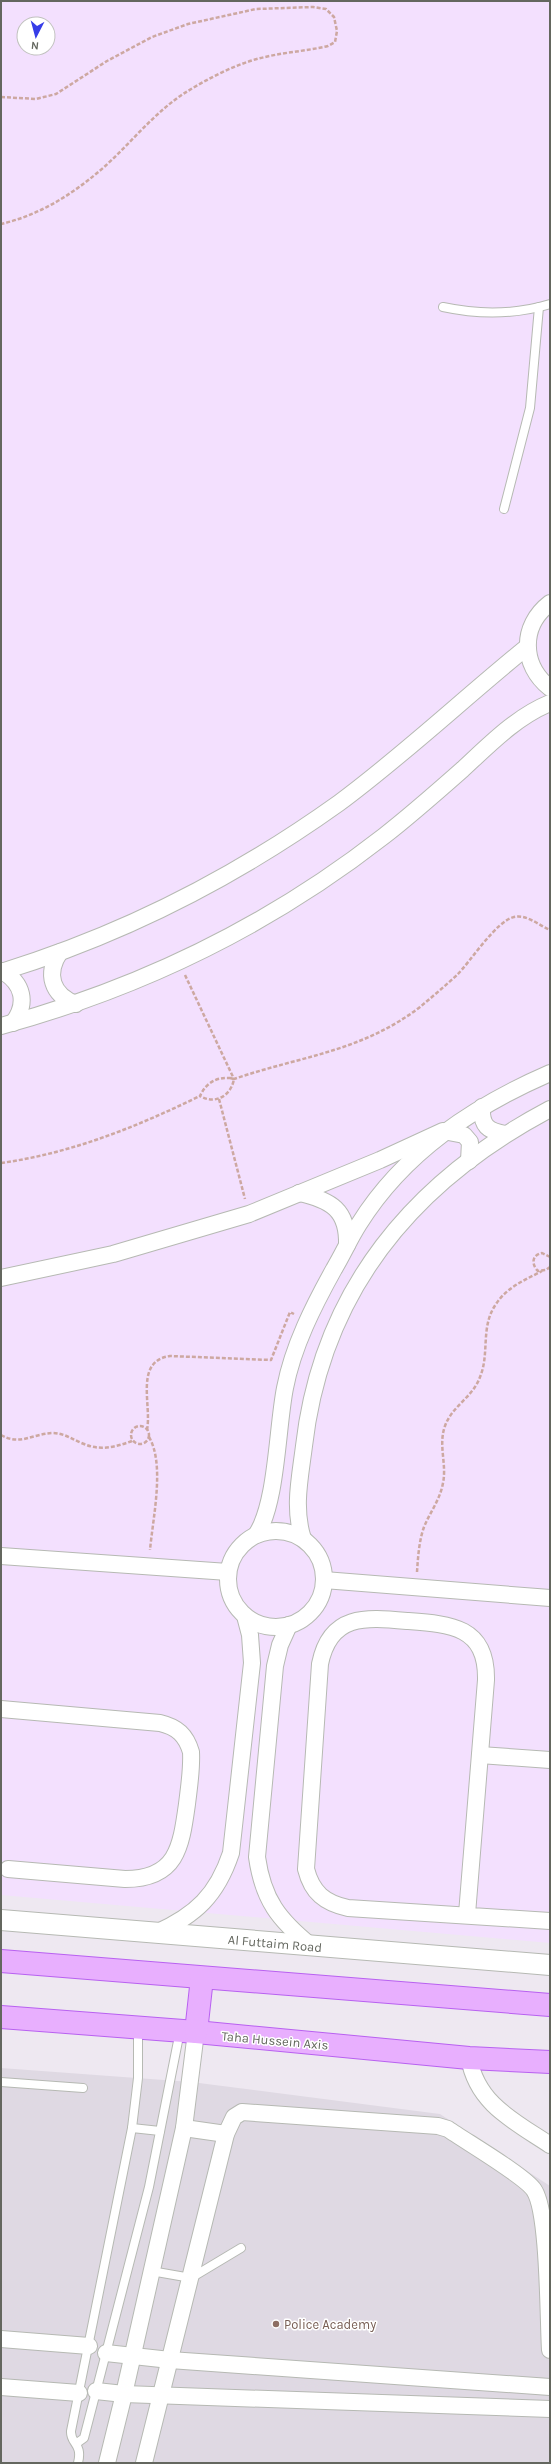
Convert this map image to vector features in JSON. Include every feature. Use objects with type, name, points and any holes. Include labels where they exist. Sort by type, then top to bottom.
[{"type":"main road","points":[[1,1961],[550,2005]]},
{"type":"main road","points":[[188,2031],[202,1978]]},
{"type":"main road","name":"Taha Hussein Axis","points":[[1,2017],[188,2031],[469,2058],[550,2062]]},
{"type":"street","points":[[550,603],[537,615],[529,630],[527,647],[530,664],[540,680],[550,688]]},
{"type":"street","points":[[1,972],[60,952],[180,899],[247,863],[298,831],[380,771],[527,647]]},
{"type":"street","points":[[7,1024],[76,1004],[179,962],[248,926],[338,870],[427,801],[514,723],[550,703]]},
{"type":"street","points":[[60,952],[54,961],[51,972],[53,983],[58,993],[66,1000],[76,1004]]},
{"type":"street","points":[[1,972],[18,984],[22,994],[22,1004],[19,1014],[7,1024]]},
{"type":"street","points":[[1,1278],[113,1254],[248,1214],[387,1157],[443,1131],[482,1107],[550,1073]]},
{"type":"street","points":[[482,1107],[481,1119],[485,1126],[492,1132],[505,1134]]},
{"type":"street","points":[[244,1616],[266,1626],[289,1625],[300,1620],[317,1603],[324,1580],[318,1557],[303,1539],[297,1504],[306,1424],[314,1386],[332,1332],[358,1280],[391,1233],[430,1192],[505,1134],[550,1109]]},
{"type":"street","points":[[443,1131],[464,1135],[470,1142],[469,1161]]},
{"type":"street","points":[[156,1933],[181,1921],[205,1901],[225,1870],[231,1853],[252,1662],[250,1635],[244,1616],[230,1596],[228,1572],[232,1558],[240,1546],[256,1535],[262,1525],[268,1507],[286,1382],[308,1321],[359,1223],[409,1160],[443,1131]]},
{"type":"street","points":[[299,1193],[325,1200],[336,1208],[344,1219],[348,1232],[347,1246]]},
{"type":"street","points":[[256,1535],[280,1531],[303,1539]]},
{"type":"street","points":[[1,1556],[228,1572]]},
{"type":"street","points":[[324,1580],[550,1598]]},
{"type":"street","points":[[467,1914],[486,1665],[481,1650],[472,1638],[460,1629],[445,1623],[371,1618],[346,1624],[328,1641],[320,1664],[306,1856],[308,1879],[322,1898],[332,1904],[348,1908],[467,1914],[550,1921]]},
{"type":"street","points":[[289,1625],[280,1645],[275,1666],[257,1857],[261,1880],[269,1901],[287,1926],[311,1946]]},
{"type":"street","points":[[1,1709],[160,1723],[171,1726],[180,1732],[188,1741],[192,1752],[182,1838],[173,1859],[156,1874],[141,1879],[125,1879],[8,1870]]},
{"type":"street","points":[[480,1755],[550,1760]]},
{"type":"street","name":"Al Futtaim Road","points":[[1,1920],[550,1965]]},
{"type":"street","points":[[107,2463],[184,2128],[188,2031]]},
{"type":"street","points":[[469,2058],[471,2071],[478,2087],[488,2101],[550,2146]]},
{"type":"street","points":[[144,2463],[226,2134],[234,2117],[242,2112],[251,2111],[438,2126],[448,2129],[529,2184],[535,2190],[543,2226],[550,2350]]},
{"type":"street","points":[[184,2128],[226,2134]]},
{"type":"street","points":[[1,2339],[89,2346]]},
{"type":"street","points":[[106,2352],[170,2360],[550,2387]]},
{"type":"street","points":[[1,2387],[79,2393]]},
{"type":"street","points":[[96,2391],[124,2394],[161,2394],[550,2409]]},
{"type":"lane","points":[[443,307],[475,312],[501,313],[550,304]]},
{"type":"lane","points":[[504,509],[530,408],[540,307]]},
{"type":"lane","points":[[77,2443],[72,2440],[71,2434],[132,2128],[138,2078],[138,2028]]},
{"type":"lane","points":[[77,2443],[84,2438],[149,2187],[160,2131],[188,2031]]},
{"type":"lane","points":[[1,2082],[83,2088]]},
{"type":"lane","points":[[132,2128],[160,2131]]},
{"type":"lane","points":[[151,2270],[191,2278],[241,2248]]},
{"type":"lane","points":[[77,2443],[78,2463]]},
{"type":"path","points":[[1,97],[36,99],[56,94],[107,61],[152,37],[215,17],[256,9],[313,7],[326,9],[334,17],[337,31],[335,42],[313,50],[258,59],[214,77],[183,94],[153,118],[104,167],[72,193],[50,206],[1,224]]},
{"type":"path","points":[[1,1163],[50,1154],[128,1129],[200,1096],[204,1088],[213,1081],[224,1078],[234,1079],[348,1047],[397,1022],[418,1008],[457,975],[507,919],[521,916],[528,918],[550,930]]},
{"type":"path","points":[[179,962],[234,1079],[229,1091],[219,1098],[209,1100],[200,1096]]},
{"type":"path","points":[[219,1098],[248,1214]]},
{"type":"path","points":[[542,1271],[535,1268],[533,1260],[538,1254],[548,1254],[550,1257]]},
{"type":"path","points":[[415,1587],[424,1528],[436,1505],[444,1481],[441,1446],[445,1425],[450,1415],[475,1388],[480,1378],[484,1366],[485,1333],[496,1303],[515,1285],[550,1267]]},
{"type":"path","points":[[149,1567],[155,1488],[159,1472],[155,1447],[147,1430],[149,1413],[146,1393],[147,1378],[153,1364],[158,1359],[170,1356],[271,1360],[290,1312],[308,1321]]},
{"type":"path","points":[[132,1442],[130,1434],[134,1428],[141,1426],[147,1430]]},
{"type":"path","points":[[1,1436],[15,1441],[44,1434],[61,1434],[84,1444],[104,1448],[132,1442],[142,1444],[149,1437]]},
{"type":"shaded area","points":[[1,1],[550,1],[550,1943],[1,1895]]},
{"type":"shaded area","name":"Police Academy","points":[[1,2068],[191,2082],[440,2114],[550,2186],[550,2463],[1,2463]]},
{"type":"place","name":"Police Academy","points":[[276,2324]]}]
